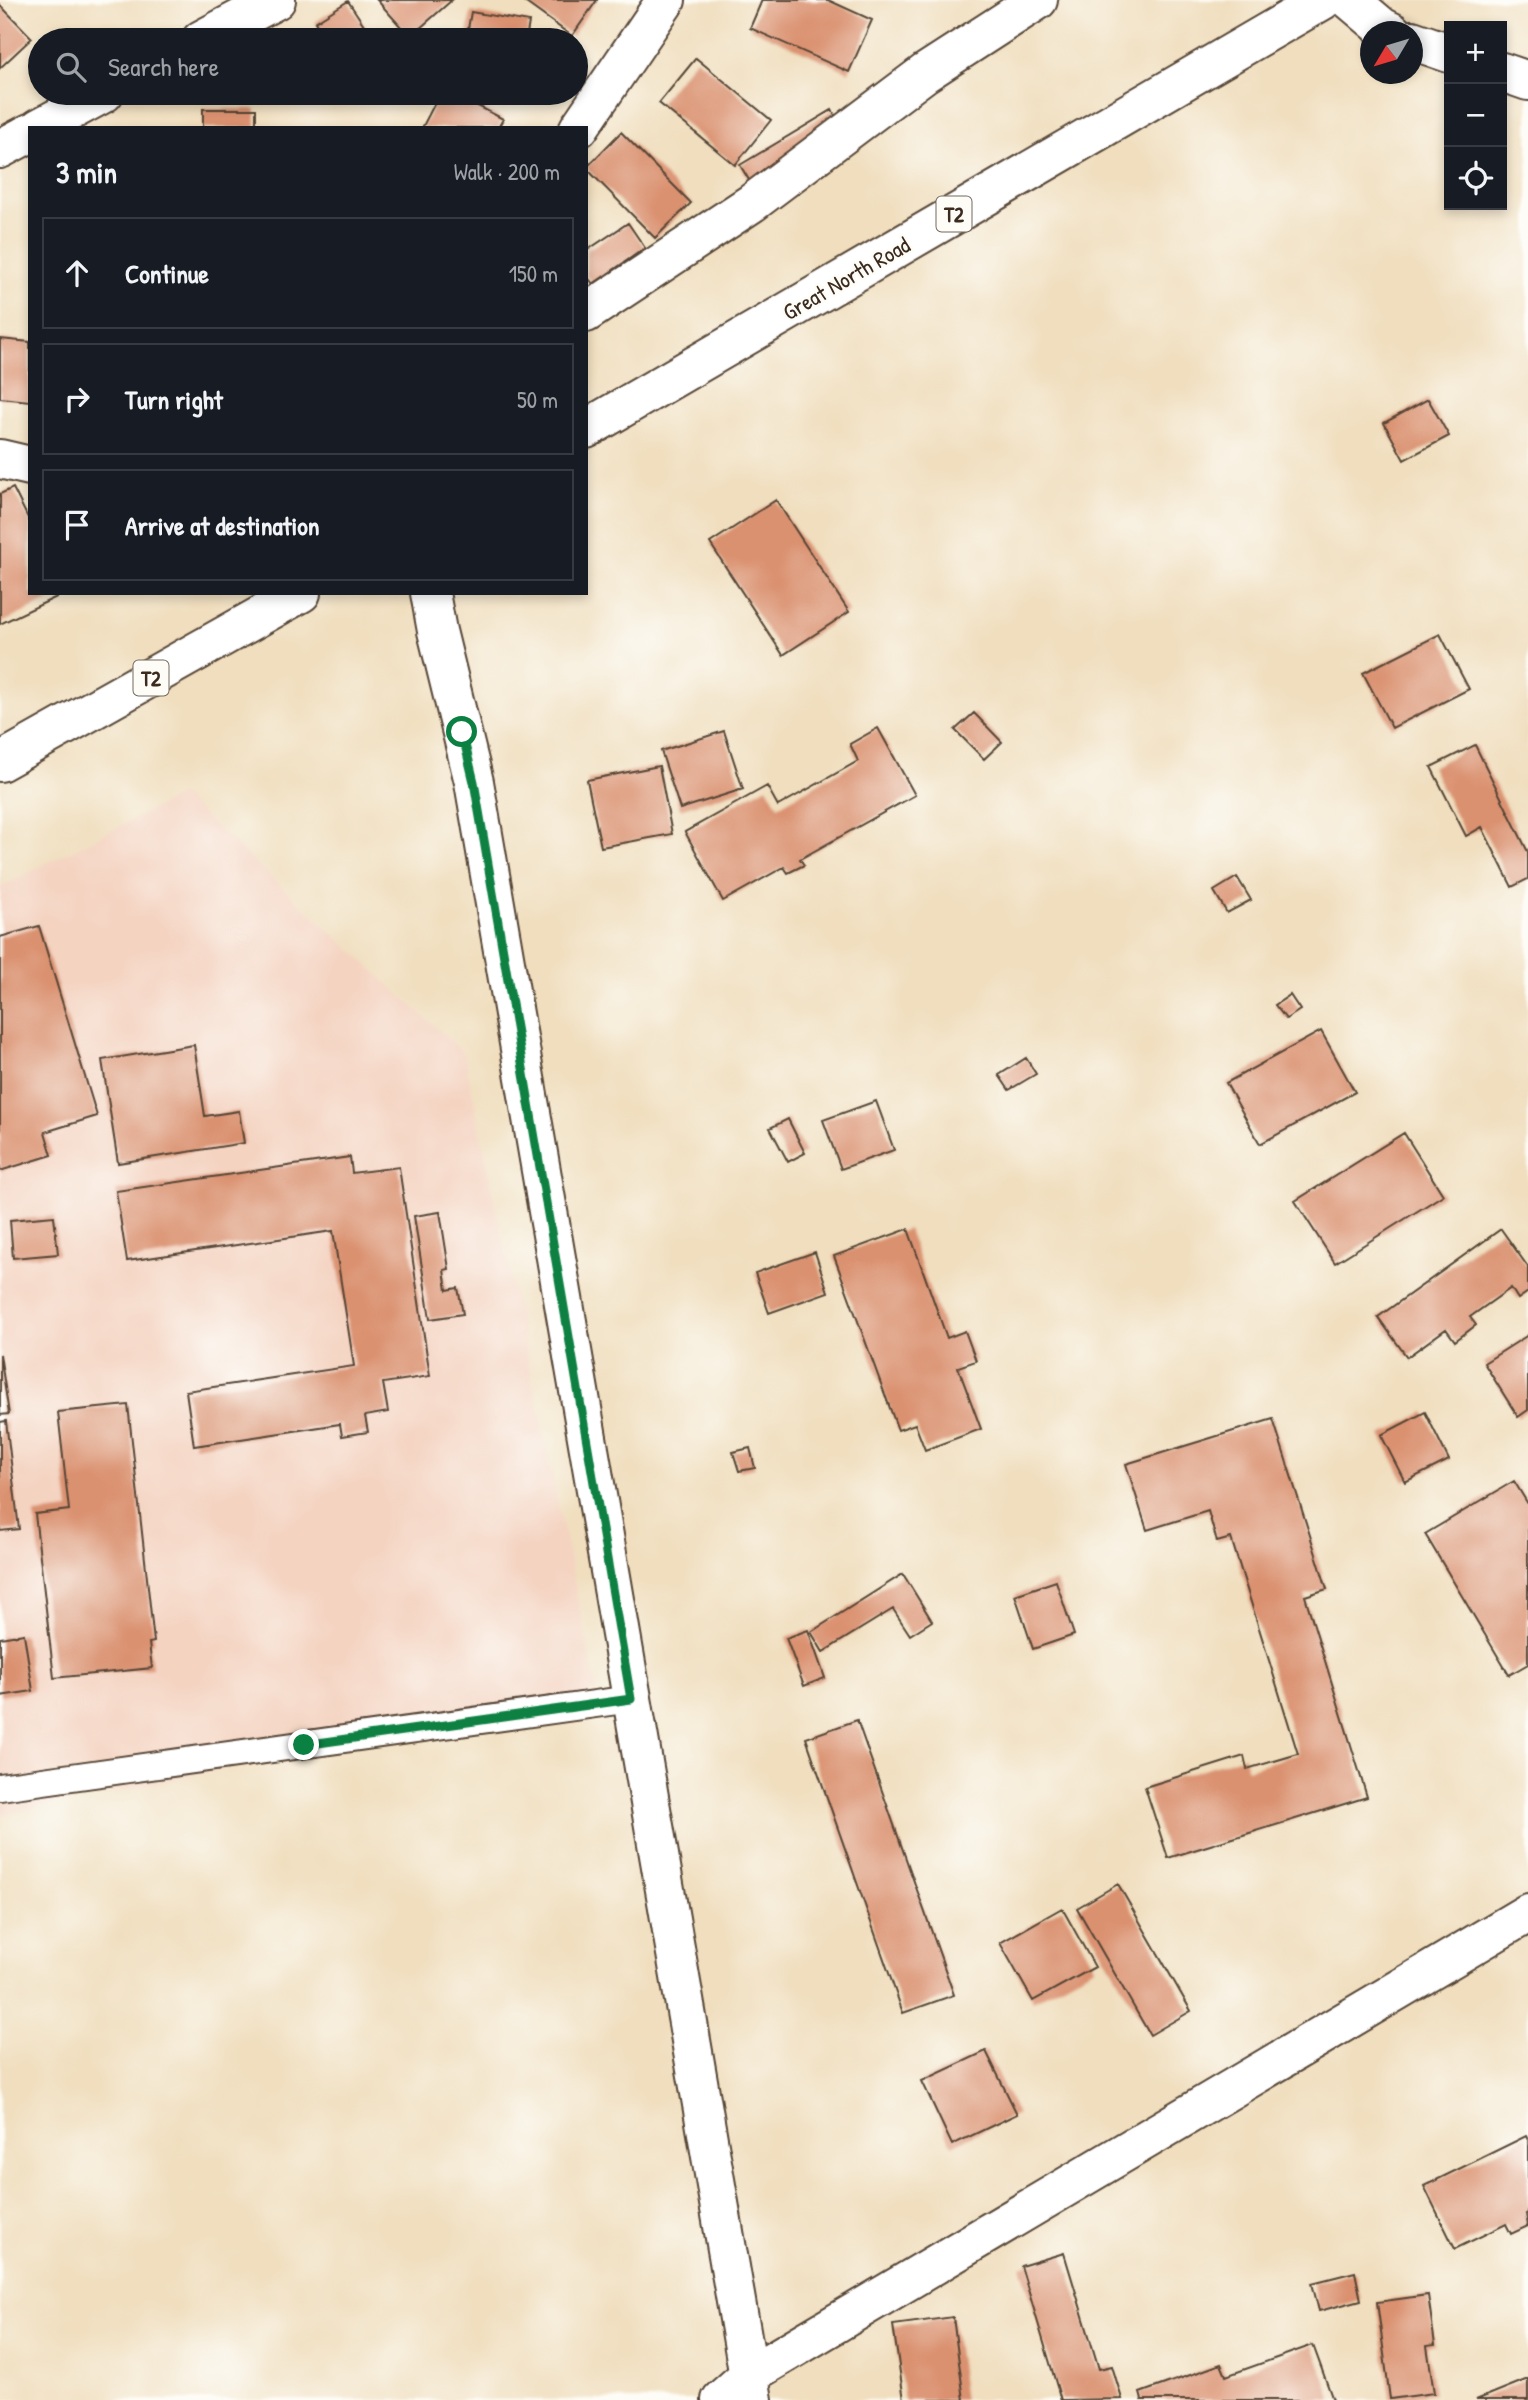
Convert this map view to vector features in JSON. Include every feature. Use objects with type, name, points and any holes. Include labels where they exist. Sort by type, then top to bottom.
[{"type":"main road","points":[[224,28],[276,0]]},
{"type":"main road","points":[[580,126],[666,0]]},
{"type":"main road","points":[[588,312],[752,204],[925,73],[1038,0]]},
{"type":"main road","points":[[1325,1],[1369,21]]},
{"type":"main road","name":"Great North Road","points":[[588,428],[1325,1]]},
{"type":"main road","points":[[1423,44],[1444,51]]},
{"type":"main road","points":[[1507,74],[1528,81]]},
{"type":"main road","points":[[43,126],[82,105]]},
{"type":"main road","points":[[0,149],[28,134]]},
{"type":"main road","points":[[0,459],[28,466]]},
{"type":"main road","name":"T2","points":[[0,762],[297,595]]},
{"type":"main road","points":[[430,595],[474,782],[631,1699],[741,2392],[1528,1913]]},
{"type":"lane","points":[[0,1787],[631,1699]]},
{"type":"shaded area","points":[[181,795],[464,1053],[597,1692],[0,1815],[0,887]]},
{"type":"building","points":[[377,0],[452,0],[420,28],[402,28]]},
{"type":"building","points":[[522,0],[597,0],[578,28],[561,28]]},
{"type":"building","points":[[762,0],[828,0],[872,20],[849,72],[750,28]]},
{"type":"building","points":[[348,1],[366,28],[319,28],[315,22]]},
{"type":"building","points":[[0,5],[28,34],[28,42],[0,68]]},
{"type":"building","points":[[471,12],[529,22],[528,28],[468,28]]},
{"type":"building","points":[[696,58],[771,120],[735,165],[659,103]]},
{"type":"building","points":[[434,105],[476,105],[503,119],[499,126],[423,126]]},
{"type":"building","points":[[203,109],[256,109],[256,126],[203,126]]},
{"type":"building","points":[[832,110],[843,129],[752,185],[740,165]]},
{"type":"building","points":[[621,132],[691,203],[655,238],[588,170],[588,166]]},
{"type":"building","points":[[628,223],[645,248],[593,284],[588,278],[588,250]]},
{"type":"building","points":[[0,339],[28,342],[28,401],[0,398]]},
{"type":"building","points":[[1428,399],[1449,436],[1404,460],[1384,423]]},
{"type":"building","points":[[13,488],[28,518],[28,595],[61,595],[0,624],[0,494]]},
{"type":"building","points":[[776,500],[849,612],[783,655],[710,543]]},
{"type":"building","points":[[1440,634],[1469,689],[1392,728],[1363,673]]},
{"type":"building","points":[[974,713],[1002,742],[984,759],[955,730]]},
{"type":"building","points":[[878,728],[915,795],[800,859],[804,865],[788,873],[784,867],[723,901],[685,832],[767,786],[778,806],[858,761],[850,744]]},
{"type":"building","points":[[724,731],[743,789],[680,809],[661,751]]},
{"type":"building","points":[[1475,745],[1528,852],[1528,879],[1512,887],[1482,827],[1466,836],[1431,767]]},
{"type":"building","points":[[659,766],[672,834],[601,847],[587,780]]},
{"type":"building","points":[[1237,877],[1251,900],[1227,913],[1214,891]]},
{"type":"building","points":[[39,926],[97,1116],[45,1132],[52,1155],[0,1171],[0,937]]},
{"type":"building","points":[[1290,995],[1300,1010],[1286,1019],[1275,1005]]},
{"type":"building","points":[[1321,1031],[1355,1092],[1260,1144],[1226,1083]]},
{"type":"building","points":[[194,1045],[205,1116],[239,1111],[244,1143],[118,1163],[102,1060]]},
{"type":"building","points":[[1026,1058],[1036,1074],[1009,1090],[999,1075]]},
{"type":"building","points":[[876,1101],[894,1150],[841,1169],[823,1120]]},
{"type":"building","points":[[788,1119],[805,1153],[788,1162],[770,1128]]},
{"type":"building","points":[[1404,1133],[1443,1195],[1335,1263],[1295,1201]]},
{"type":"building","points":[[350,1157],[352,1173],[399,1167],[430,1376],[383,1383],[388,1412],[365,1416],[368,1432],[342,1436],[340,1424],[194,1446],[186,1391],[354,1366],[333,1231],[127,1261],[116,1191]]},
{"type":"building","points":[[440,1212],[449,1269],[444,1270],[447,1290],[458,1288],[463,1314],[430,1319],[414,1216]]},
{"type":"building","points":[[54,1216],[58,1254],[13,1258],[10,1220]]},
{"type":"building","points":[[908,1229],[947,1338],[965,1331],[976,1361],[958,1367],[981,1429],[925,1450],[915,1424],[898,1430],[834,1256]]},
{"type":"building","points":[[1501,1229],[1528,1267],[1528,1292],[1518,1299],[1511,1288],[1470,1317],[1476,1325],[1455,1341],[1446,1329],[1407,1357],[1378,1317]]},
{"type":"building","points":[[815,1252],[828,1292],[769,1313],[755,1273]]},
{"type":"building","points":[[1528,1335],[1528,1410],[1518,1417],[1484,1363]]},
{"type":"building","points":[[0,1354],[9,1414],[0,1415]]},
{"type":"building","points":[[128,1405],[154,1642],[149,1643],[152,1668],[54,1678],[35,1514],[69,1510],[58,1412]]},
{"type":"building","points":[[1425,1412],[1449,1460],[1405,1482],[1381,1435]]},
{"type":"building","points":[[1273,1419],[1327,1589],[1305,1596],[1367,1797],[1168,1858],[1145,1787],[1244,1756],[1247,1769],[1298,1754],[1231,1538],[1217,1542],[1208,1511],[1147,1530],[1126,1464]]},
{"type":"building","points":[[6,1421],[19,1529],[0,1531],[0,1422]]},
{"type":"building","points":[[750,1448],[755,1468],[739,1471],[733,1452]]},
{"type":"building","points":[[1514,1481],[1528,1504],[1528,1664],[1509,1675],[1425,1534]]},
{"type":"building","points":[[903,1574],[932,1621],[910,1635],[893,1609],[823,1652],[811,1632]]},
{"type":"building","points":[[1056,1581],[1074,1635],[1033,1649],[1015,1595]]},
{"type":"building","points":[[808,1630],[825,1678],[804,1686],[786,1638]]},
{"type":"building","points":[[24,1634],[33,1691],[0,1696],[0,1638]]},
{"type":"building","points":[[857,1720],[954,1995],[903,2013],[806,1738]]},
{"type":"building","points":[[1118,1884],[1191,2011],[1150,2035],[1077,1908]]},
{"type":"building","points":[[1062,1908],[1095,1967],[1033,2001],[1000,1943]]},
{"type":"building","points":[[986,2051],[1017,2114],[952,2145],[922,2081]]},
{"type":"building","points":[[1526,2136],[1528,2226],[1511,2234],[1506,2224],[1455,2249],[1424,2186]]},
{"type":"building","points":[[1064,2253],[1099,2369],[1112,2366],[1122,2399],[1061,2400],[1021,2266]]},
{"type":"building","points":[[1355,2272],[1361,2300],[1319,2311],[1312,2283]]},
{"type":"building","points":[[1428,2295],[1435,2345],[1427,2346],[1434,2393],[1390,2399],[1377,2302]]},
{"type":"building","points":[[953,2317],[964,2400],[904,2400],[893,2325]]},
{"type":"building","points":[[1313,2345],[1333,2400],[1142,2400],[1140,2393],[1221,2364],[1226,2376]]},
{"type":"building","points":[[1528,2379],[1528,2400],[1476,2400]]},
{"type":"route","points":[[304,1745],[631,1699],[474,782],[462,732]]}]
